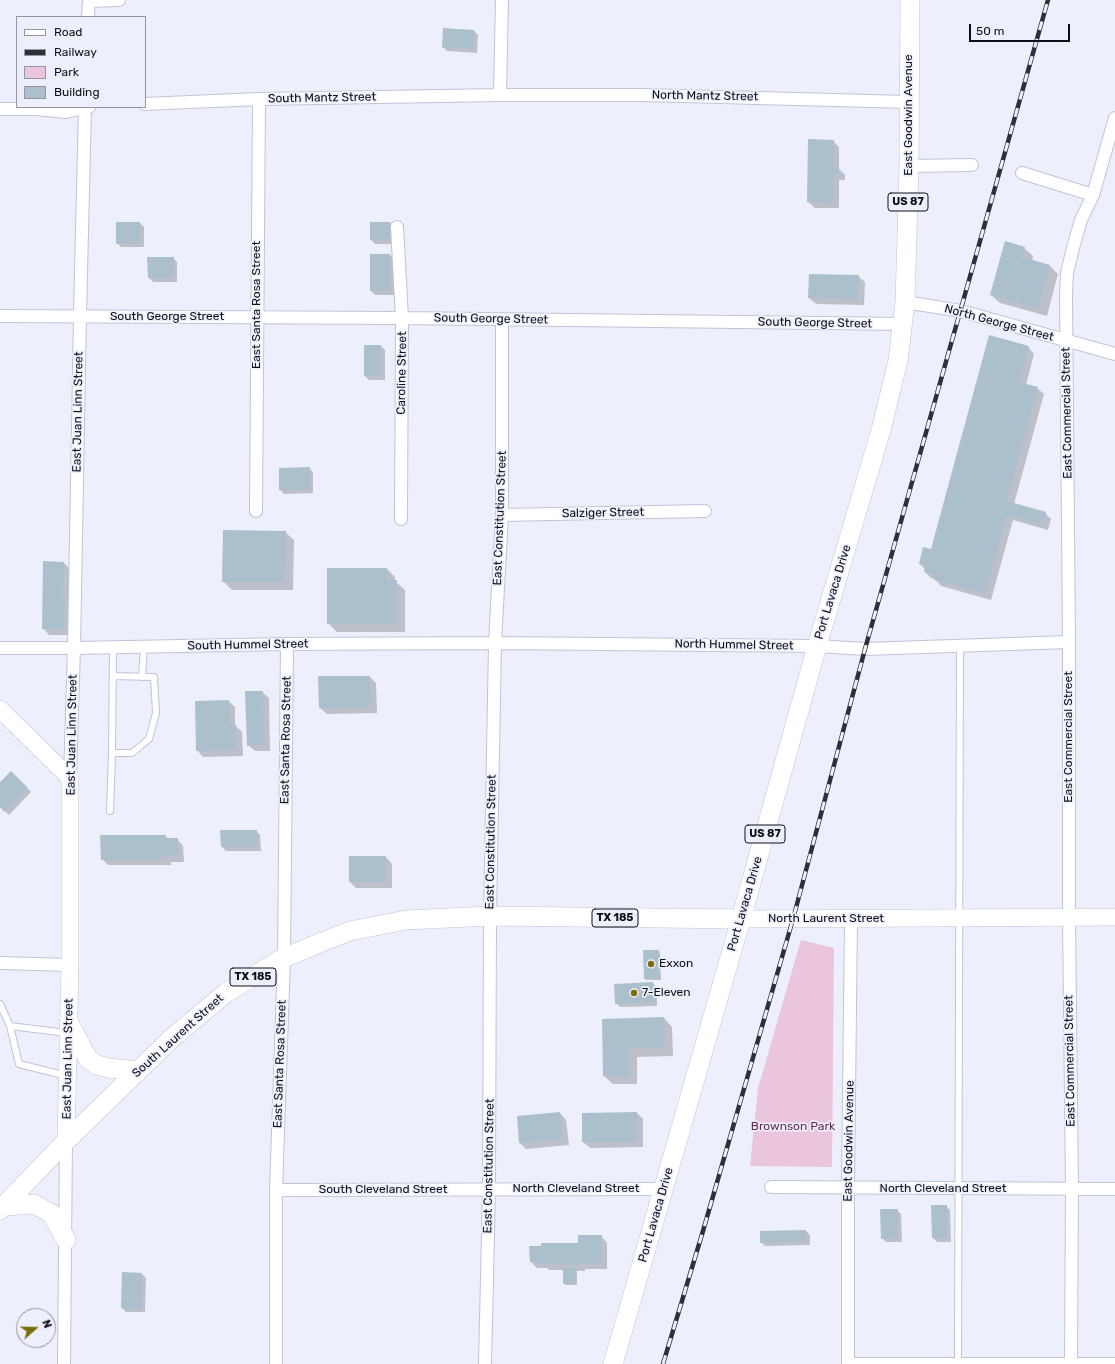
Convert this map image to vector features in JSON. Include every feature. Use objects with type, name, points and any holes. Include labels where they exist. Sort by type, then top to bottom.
[{"type":"main road","name":"East Goodwin Avenue","points":[[905,302],[909,166],[910,0]]},
{"type":"main road","name":"Port Lavaca Drive","points":[[613,1364],[741,919],[817,646],[881,430],[898,361],[905,302]]},
{"type":"main road","name":"North Laurent Street","points":[[490,916],[741,919]]},
{"type":"main road","name":"South Laurent Street","points":[[2,1208],[66,1140],[172,1038],[227,992],[284,958],[350,932],[406,920],[490,916]]},
{"type":"main road","points":[[69,1028],[88,1059],[97,1065],[109,1068],[138,1071]]},
{"type":"main road","points":[[2,1208],[34,1204],[52,1214],[66,1240]]},
{"type":"street","points":[[88,16],[89,0],[119,0]]},
{"type":"street","points":[[500,95],[502,0]]},
{"type":"street","name":"South Mantz Street","points":[[146,104],[258,99],[500,95]]},
{"type":"street","name":"North Mantz Street","points":[[500,95],[644,95],[909,102]]},
{"type":"street","name":"East Santa Rosa Street","points":[[256,511],[258,99]]},
{"type":"street","points":[[0,109],[36,109],[66,112],[81,108]]},
{"type":"street","name":"East Juan Linn Street","points":[[64,1364],[66,1140],[70,965],[70,778],[85,108]]},
{"type":"street","name":"East Commercial Street","points":[[1071,1363],[1072,1189],[1069,918],[1069,642],[1066,341],[1067,273],[1081,220],[1093,195],[1115,118]]},
{"type":"street","points":[[909,166],[972,165]]},
{"type":"street","points":[[1022,173],[1093,195]]},
{"type":"street","name":"Caroline Street","points":[[397,226],[402,318],[401,519]]},
{"type":"street","name":"North George Street","points":[[905,302],[961,311],[1115,354]]},
{"type":"street","name":"South George Street","points":[[0,316],[402,318],[903,324]]},
{"type":"street","name":"East Constitution Street","points":[[485,1364],[489,1190],[490,916],[495,643],[502,515],[502,320]]},
{"type":"street","name":"Salziger Street","points":[[502,515],[705,511]]},
{"type":"street","name":"North Hummel Street","points":[[495,643],[817,646],[865,649],[1069,642]]},
{"type":"street","name":"South Hummel Street","points":[[0,648],[495,643]]},
{"type":"street","name":"East Santa Rosa Street","points":[[276,1364],[276,1190],[284,958],[287,644]]},
{"type":"street","points":[[0,709],[70,778]]},
{"type":"street","name":"North Laurent Street","points":[[741,919],[1115,917]]},
{"type":"street","name":"East Goodwin Avenue","points":[[848,1363],[851,918]]},
{"type":"street","points":[[0,963],[70,965]]},
{"type":"street","name":"North Cleveland Street","points":[[771,1187],[1115,1189]]},
{"type":"street","name":"North Cleveland Street","points":[[489,1190],[664,1188]]},
{"type":"street","name":"South Cleveland Street","points":[[276,1190],[489,1190]]},
{"type":"lane","points":[[958,1361],[960,646]]},
{"type":"lane","points":[[110,810],[113,647]]},
{"type":"lane","points":[[142,676],[144,647]]},
{"type":"lane","points":[[112,753],[132,753],[149,739],[156,713],[154,677],[113,676]]},
{"type":"lane","points":[[0,1004],[10,1026],[20,1064],[68,1076]]},
{"type":"lane","points":[[10,1026],[69,1028]]},
{"type":"lane","points":[[848,1363],[958,1361],[1071,1363],[1115,1361]]},
{"type":"green space","name":"Brownson Park","points":[[801,940],[834,948],[832,1167],[750,1166],[758,1088]]},
{"type":"building","points":[[443,28],[474,30],[474,49],[442,48]]},
{"type":"building","points":[[808,139],[834,140],[833,168],[839,168],[839,174],[833,174],[833,203],[807,202]]},
{"type":"building","points":[[116,222],[140,222],[140,244],[116,244]]},
{"type":"building","points":[[370,222],[390,222],[390,241],[370,240]]},
{"type":"building","points":[[1005,241],[1025,247],[1022,257],[1050,265],[1038,309],[990,295]]},
{"type":"building","points":[[370,254],[390,254],[390,291],[370,291]]},
{"type":"building","points":[[147,257],[174,257],[174,278],[148,278]]},
{"type":"building","points":[[809,274],[859,275],[858,299],[808,298]]},
{"type":"building","points":[[989,335],[1029,346],[1019,382],[1038,387],[1007,501],[1046,512],[1042,524],[1007,515],[985,594],[934,580],[935,575],[924,572],[925,566],[919,564],[923,547],[931,549]]},
{"type":"building","points":[[364,345],[381,345],[381,376],[364,376]]},
{"type":"building","points":[[310,467],[310,490],[279,490],[279,468]]},
{"type":"building","points":[[223,530],[286,531],[285,582],[222,582]]},
{"type":"building","points":[[43,561],[64,562],[63,629],[42,629]]},
{"type":"building","points":[[327,568],[387,568],[387,580],[397,580],[397,624],[327,624]]},
{"type":"building","points":[[318,676],[370,676],[371,707],[319,708]]},
{"type":"building","points":[[245,691],[263,691],[265,745],[247,746]]},
{"type":"building","points":[[229,700],[230,722],[236,725],[237,750],[196,751],[195,701]]},
{"type":"building","points":[[11,771],[28,788],[4,812],[0,807],[0,782]]},
{"type":"building","points":[[220,830],[257,830],[257,847],[221,847]]},
{"type":"building","points":[[100,835],[166,835],[165,838],[178,838],[178,856],[165,856],[165,859],[101,860]]},
{"type":"building","points":[[349,856],[386,856],[386,882],[349,882]]},
{"type":"building","name":"Exxon","points":[[643,950],[659,950],[660,979],[644,979]]},
{"type":"building","name":"7-Eleven","points":[[653,982],[654,1002],[615,1004],[614,984]]},
{"type":"building","points":[[664,1017],[665,1048],[629,1048],[629,1076],[603,1076],[602,1019]]},
{"type":"building","points":[[560,1112],[563,1139],[519,1143],[517,1116]]},
{"type":"building","points":[[637,1112],[637,1142],[582,1142],[582,1113]]},
{"type":"building","points":[[931,1205],[947,1205],[947,1238],[932,1238]]},
{"type":"building","points":[[880,1209],[898,1209],[898,1238],[881,1239]]},
{"type":"building","points":[[806,1230],[807,1242],[760,1243],[760,1231]]},
{"type":"building","points":[[578,1235],[602,1235],[601,1263],[579,1263],[579,1265],[542,1264],[530,1262],[529,1246],[541,1246],[541,1243],[578,1243]]},
{"type":"building","points":[[563,1268],[576,1268],[576,1283],[563,1284]]},
{"type":"building","points":[[122,1272],[142,1273],[141,1309],[121,1308]]},
{"type":"railway","points":[[663,1364],[793,919],[865,649],[1048,0]]},
{"type":"place","name":"Exxon","points":[[651,964]]},
{"type":"place","name":"7-Eleven","points":[[634,993]]}]
